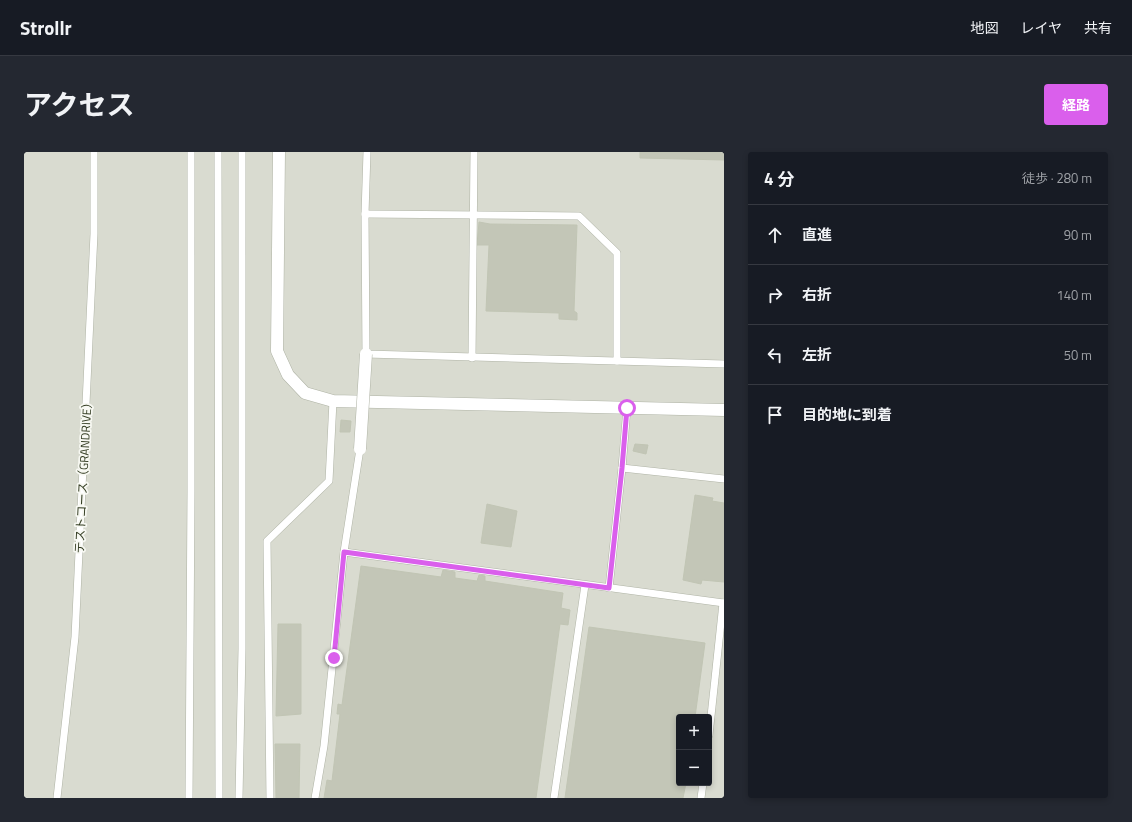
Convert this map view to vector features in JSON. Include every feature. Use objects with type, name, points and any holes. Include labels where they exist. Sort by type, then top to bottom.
[{"type":"street","points":[[279,152],[277,351],[288,375],[305,393],[333,401],[724,410]]},
{"type":"street","points":[[360,449],[366,354]]},
{"type":"lane","name":"テストコース（GRANDRIVE）","points":[[58,798],[75,637],[93,249],[94,152]]},
{"type":"lane","points":[[189,798],[191,152]]},
{"type":"lane","points":[[218,152],[219,798]]},
{"type":"lane","points":[[239,798],[242,650],[242,152]]},
{"type":"lane","points":[[368,152],[365,214],[366,354],[724,364]]},
{"type":"lane","points":[[472,358],[474,152]]},
{"type":"lane","points":[[365,214],[579,216],[617,253],[617,361]]},
{"type":"lane","points":[[270,798],[267,541],[329,481],[333,401]]},
{"type":"lane","points":[[609,588],[627,408]]},
{"type":"lane","points":[[315,798],[324,746],[344,552],[360,449]]},
{"type":"lane","points":[[622,468],[724,479]]},
{"type":"lane","points":[[344,552],[723,603],[711,714]]},
{"type":"lane","points":[[554,798],[584,585]]},
{"type":"lane","points":[[701,798],[703,786]]},
{"type":"shaded area","points":[[24,152],[724,152],[724,798],[24,798]]},
{"type":"building","points":[[640,152],[724,152],[724,160],[640,158]]},
{"type":"building","points":[[479,222],[490,224],[577,225],[574,311],[577,313],[577,320],[559,319],[559,313],[486,311],[489,245],[477,245]]},
{"type":"building","points":[[341,420],[351,421],[350,432],[340,432]]},
{"type":"building","points":[[635,444],[648,445],[646,454],[633,451]]},
{"type":"building","points":[[695,495],[713,498],[712,501],[724,503],[724,582],[702,580],[701,584],[683,580]]},
{"type":"building","points":[[487,504],[517,511],[511,547],[481,543]]},
{"type":"building","points":[[361,566],[441,577],[443,570],[455,572],[455,578],[477,581],[479,575],[485,576],[485,581],[563,593],[561,608],[570,610],[568,625],[560,624],[536,798],[324,798],[327,780],[332,781],[340,714],[337,714],[338,704],[342,705]]},
{"type":"building","points":[[278,624],[301,624],[301,714],[276,716]]},
{"type":"building","points":[[589,627],[705,643],[695,714],[676,714],[676,786],[685,786],[683,798],[565,798]]},
{"type":"building","points":[[275,744],[300,744],[299,798],[276,798]]},
{"type":"route","points":[[334,658],[344,552],[609,588],[627,408]]}]
